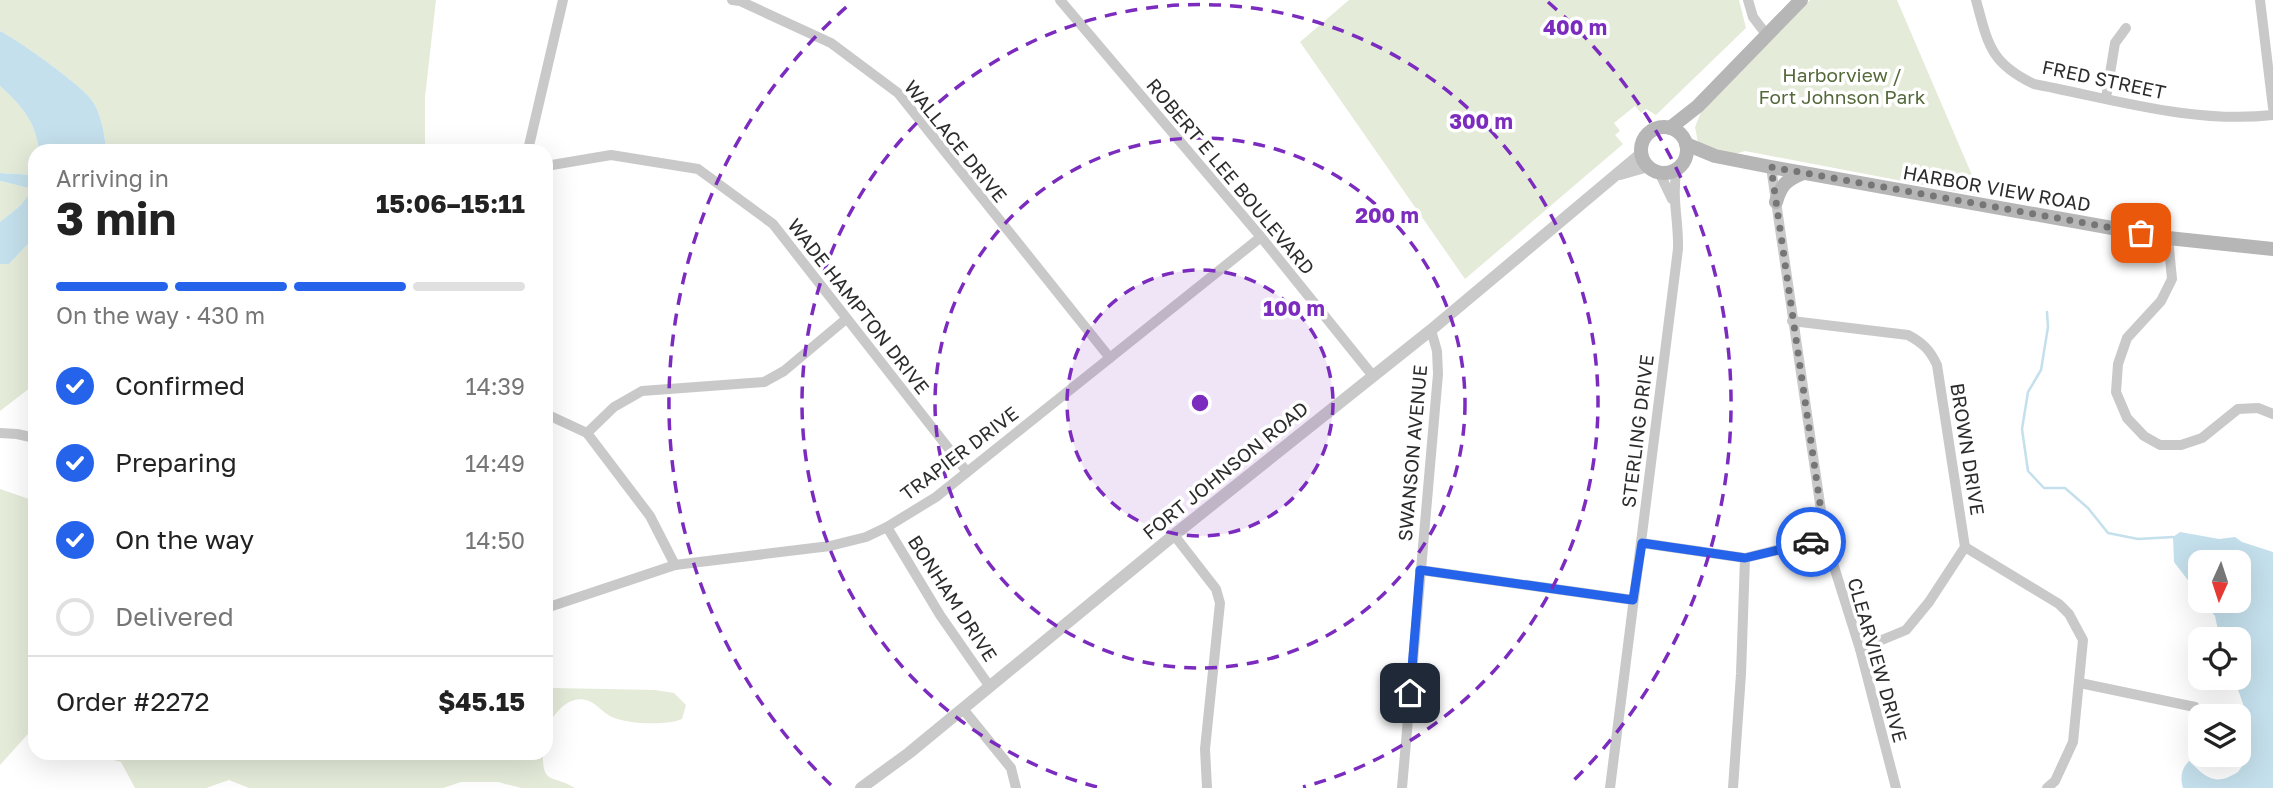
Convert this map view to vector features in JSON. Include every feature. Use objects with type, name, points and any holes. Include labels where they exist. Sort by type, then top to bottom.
[{"type":"main road","points":[[1698,106],[1686,142],[1686,158],[1680,166],[1649,164],[1643,142],[1648,133],[1658,128],[1670,128],[1698,106],[1801,0]]},
{"type":"main road","points":[[1670,128],[1686,142]]},
{"type":"main road","name":"HARBOR VIEW ROAD","points":[[1686,142],[1715,156]]},
{"type":"main road","name":"HARBOR VIEW ROAD","points":[[1680,166],[1696,157],[1715,156],[2168,238],[2273,249]]},
{"type":"main road","points":[[1776,202],[1780,186],[1803,173]]},
{"type":"street","points":[[529,144],[563,0]]},
{"type":"street","name":"WALLACE DRIVE","points":[[738,0],[831,43],[898,93],[1110,358]]},
{"type":"street","name":"ROBERT E LEE BOULEVARD","points":[[1060,0],[1261,237],[1373,376]]},
{"type":"street","points":[[1748,0],[1753,17],[1766,34]]},
{"type":"street","name":"FRED STREET","points":[[1976,0],[1988,44],[1998,59],[2016,76],[2034,84],[2209,117],[2273,115]]},
{"type":"street","points":[[2260,0],[2273,108]]},
{"type":"street","points":[[2106,98],[2115,43],[2126,28]]},
{"type":"street","name":"WADE HAMPTON DRIVE","points":[[553,165],[611,155],[698,169],[773,224],[967,472]]},
{"type":"street","name":"FORT JOHNSON ROAD","points":[[861,788],[963,709],[1174,535],[1431,330],[1611,179],[1649,164]]},
{"type":"street","name":"STERLING DRIVE","points":[[1649,164],[1674,203]]},
{"type":"street","name":"STERLING DRIVE","points":[[1610,788],[1678,249],[1674,203],[1680,166]]},
{"type":"street","name":"CLEARVIEW DRIVE","points":[[1771,167],[1791,321],[1825,538],[1860,649],[1896,788]]},
{"type":"street","name":"TRAPIER DRIVE","points":[[553,606],[675,565],[830,546],[866,537],[887,527],[936,497],[1261,237]]},
{"type":"street","points":[[2168,238],[2172,279],[2161,302],[2127,338],[2118,364],[2116,392],[2127,418],[2144,436],[2160,445],[2181,445],[2202,438],[2238,409],[2259,408],[2273,414]]},
{"type":"street","points":[[587,433],[614,407],[642,391],[764,382],[784,371],[846,319]]},
{"type":"street","name":"BROWN DRIVE","points":[[1791,321],[1908,335],[1922,342],[1931,352],[1937,365],[1965,547]]},
{"type":"street","name":"SWANSON AVENUE","points":[[1402,788],[1438,364],[1431,330]]},
{"type":"street","points":[[553,417],[587,433],[650,516],[675,565]]},
{"type":"street","points":[[0,433],[28,436]]},
{"type":"street","name":"BONHAM DRIVE","points":[[887,527],[940,615],[990,687]]},
{"type":"street","points":[[1174,535],[1216,589],[1220,603],[1205,749],[1208,788]]},
{"type":"street","points":[[1642,543],[1745,558],[1825,538]]},
{"type":"street","points":[[1860,649],[1906,630],[1929,602],[1965,547],[2044,594],[2069,614],[2083,640],[2073,742],[2055,780],[2047,788]]},
{"type":"street","points":[[1733,788],[1745,558]]},
{"type":"street","points":[[1420,570],[1633,600]]},
{"type":"street","points":[[2080,683],[2188,706]]},
{"type":"street","points":[[963,709],[1011,768],[1016,788]]},
{"type":"green space","points":[[0,0],[436,0],[425,97],[425,144],[105,144],[100,117],[85,92],[0,31]]},
{"type":"green space","points":[[1349,0],[1739,0],[1746,28],[1656,115],[1646,109],[1641,113],[1635,106],[1614,123],[1620,131],[1615,135],[1623,144],[1465,279],[1300,42]]},
{"type":"green space","name":"Harborview / Fort Johnson Park","points":[[1810,0],[1897,0],[1981,196],[1745,151],[1721,152],[1698,143],[1695,127],[1701,112]]},
{"type":"green space","points":[[0,86],[15,100],[31,122],[38,144],[28,144],[28,175],[0,173]]},
{"type":"green space","points":[[0,181],[28,188],[28,196],[21,205],[0,222]]},
{"type":"green space","points":[[28,244],[28,389],[0,411],[0,264],[9,264]]},
{"type":"green space","points":[[0,489],[28,499],[28,734],[0,765]]},
{"type":"green space","points":[[553,688],[655,690],[674,693],[686,705],[682,719],[667,723],[619,719],[582,699],[569,702],[553,717]]},
{"type":"green space","points":[[114,760],[543,760],[544,770],[550,778],[575,788],[521,788],[498,782],[461,782],[443,788],[249,788],[229,780],[206,788],[135,788],[121,762]]},
{"type":"water","points":[[0,31],[85,92],[100,117],[105,144],[38,144],[26,115],[0,86]]},
{"type":"water","points":[[0,173],[28,175],[28,188],[0,181]]},
{"type":"water","points":[[28,196],[28,244],[9,264],[0,264],[0,222]]},
{"type":"water","points":[[2180,532],[2219,539],[2235,537],[2273,552],[2273,788],[2183,788],[2182,774],[2188,762],[2188,767],[2195,767],[2216,779],[2230,776],[2241,767],[2251,767],[2251,704],[2243,704],[2237,690],[2251,690],[2251,627],[2217,627],[2213,613],[2251,613],[2251,550],[2188,550],[2188,580],[2174,562],[2173,537]]},
{"type":"waterway","points":[[2047,312],[2048,327],[2041,370],[2028,392],[2022,429],[2028,471],[2044,488],[2065,488],[2088,508],[2108,533],[2138,539],[2173,537]]},
{"type":"way so far","points":[[1811,542],[1825,538],[1791,321],[1771,167],[2141,233]]},
{"type":"route","points":[[1410,693],[1420,570],[1633,600],[1642,543],[1745,558],[1811,542]]}]
